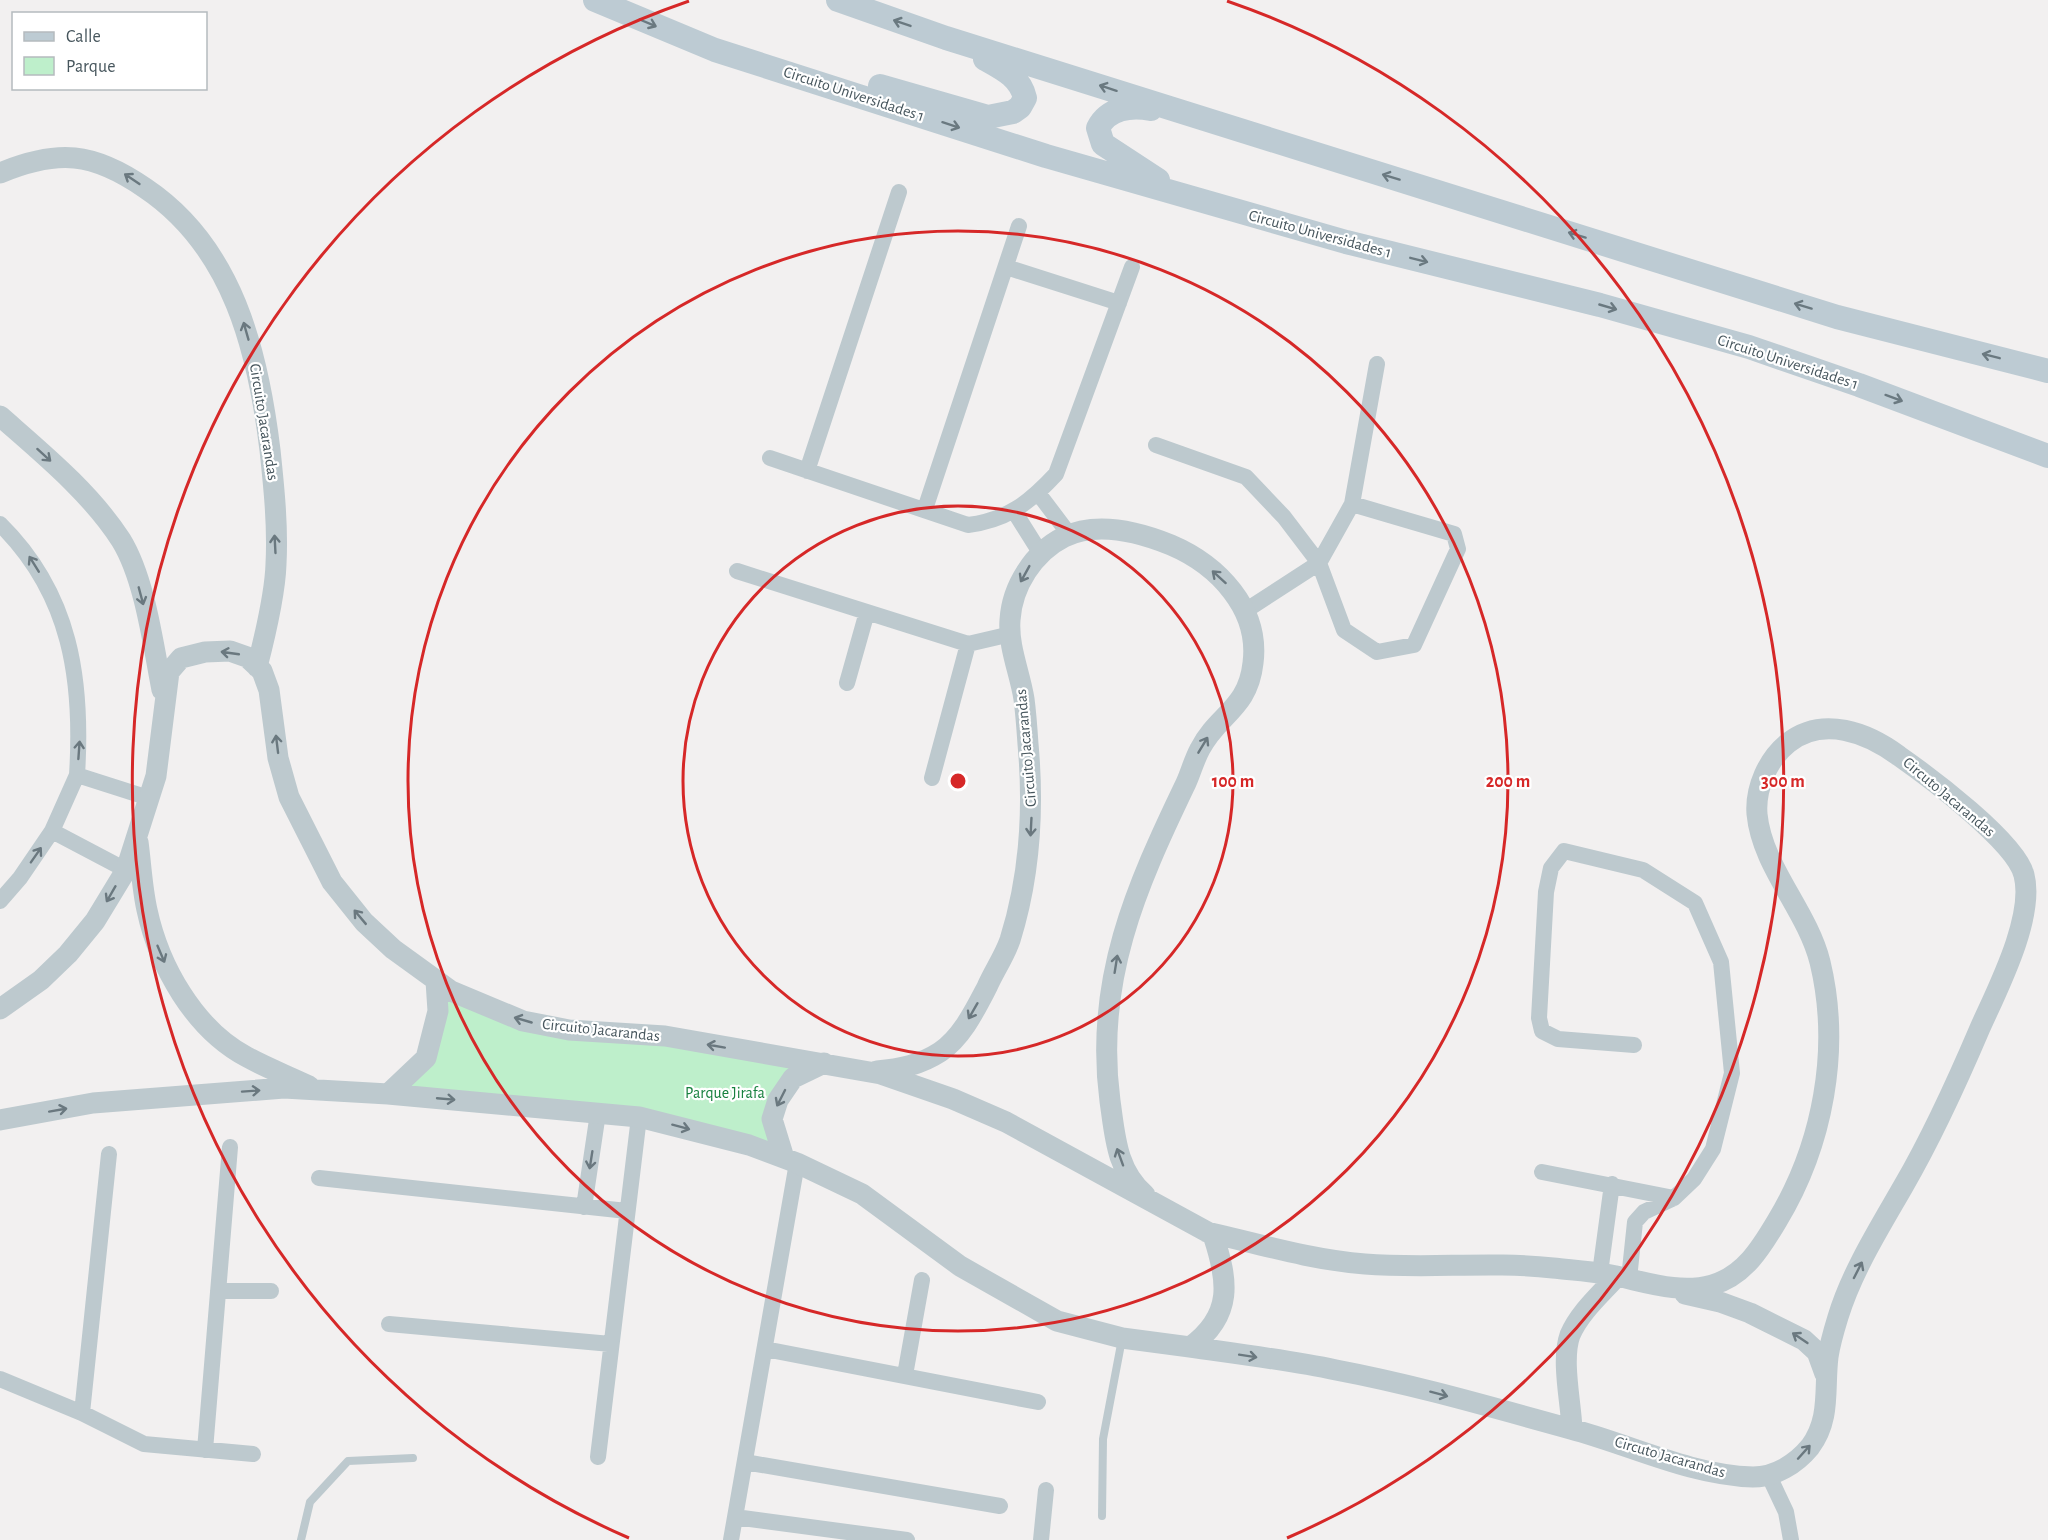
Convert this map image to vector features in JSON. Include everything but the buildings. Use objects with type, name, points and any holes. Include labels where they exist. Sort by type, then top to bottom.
[{"type":"main road","name":"Circuito Universidades 1","points":[[595,0],[715,50],[1046,156],[1346,242],[1600,305],[1749,347],[1859,385],[2048,456]]},
{"type":"main road","points":[[838,0],[946,38],[1837,317],[2048,371]]},
{"type":"main road","points":[[715,50],[755,50],[988,117],[1003,115],[1020,107],[1025,98],[1022,86],[1014,77],[946,38]]},
{"type":"main road","points":[[1180,194],[1103,144],[1098,128],[1110,113],[1128,107],[1146,108],[1204,119]]},
{"type":"street","name":"Circuito Jacarandas","points":[[0,173],[24,163],[61,156],[90,160],[118,170],[162,199],[199,237],[239,309],[260,384],[275,497],[276,565],[257,667],[269,690],[278,758],[289,797],[332,882],[364,922],[393,949],[436,981],[472,1001],[523,1021],[569,1030],[665,1036],[868,1072],[909,1067],[940,1052],[951,1043],[972,1014],[1009,943],[1028,863],[1031,812],[1025,702],[1011,634],[1010,618],[1017,591],[1029,566],[1068,534],[1108,528],[1170,544],[1215,572],[1229,586],[1251,623],[1254,648],[1250,678],[1240,704],[1218,724],[1200,749],[1138,886],[1118,951],[1106,1051],[1114,1134],[1124,1169],[1139,1190],[1154,1203]]},
{"type":"street","points":[[807,471],[899,192]]},
{"type":"street","points":[[925,509],[1019,226]]},
{"type":"street","points":[[1006,267],[1119,303]]},
{"type":"street","points":[[770,458],[968,525],[992,522],[1014,511],[1038,493],[1056,474],[1132,267]]},
{"type":"street","points":[[1245,611],[1319,563],[1352,504],[1377,364]]},
{"type":"street","points":[[0,416],[56,466],[93,505],[121,541],[135,572],[165,703]]},
{"type":"street","points":[[1156,445],[1246,477],[1284,517],[1319,563],[1344,630],[1377,652],[1414,645],[1458,549],[1454,534],[1352,504]]},
{"type":"street","points":[[1038,493],[1068,534]]},
{"type":"street","points":[[1014,511],[1041,554]]},
{"type":"street","points":[[0,525],[26,551],[42,576],[65,627],[75,671],[80,728],[77,775],[52,831],[21,878],[0,901]]},
{"type":"street","points":[[737,571],[968,644],[1011,634]]},
{"type":"street","points":[[847,683],[867,612]]},
{"type":"street","points":[[932,778],[968,644]]},
{"type":"street","points":[[0,1009],[41,980],[68,954],[96,921],[126,870],[156,776],[169,672],[181,658],[205,652],[230,651],[247,657],[257,667]]},
{"type":"street","name":"Circuto Jacarandas","points":[[0,1120],[93,1103],[284,1088],[388,1094],[639,1117],[749,1145],[791,1161],[862,1194],[960,1266],[1011,1298],[1058,1321],[1122,1338],[1345,1372],[1572,1429],[1719,1474],[1769,1476],[1796,1461],[1813,1442],[1824,1420],[1829,1352],[1840,1309],[1874,1238],[1932,1136],[2000,988],[2025,903],[2024,870],[1987,827],[1909,762],[1881,743],[1859,733],[1830,728],[1800,735],[1786,744],[1773,759],[1757,797],[1757,817],[1764,843],[1810,933],[1822,972],[1827,1060],[1819,1119],[1809,1157],[1794,1192],[1772,1230],[1738,1273],[1706,1287],[1667,1287],[1616,1276],[1529,1266],[1474,1264],[1427,1267],[1356,1264],[1207,1232],[1006,1122],[952,1099],[868,1072]]},
{"type":"street","points":[[77,775],[149,798]]},
{"type":"street","points":[[52,831],[126,870]]},
{"type":"street","points":[[137,836],[147,910],[160,954],[184,998],[210,1029],[245,1056],[318,1090]]},
{"type":"street","points":[[1572,1429],[1566,1370],[1570,1336],[1588,1306],[1616,1276],[1635,1222],[1644,1212],[1674,1198],[1694,1179],[1713,1149],[1732,1073],[1721,962],[1695,903],[1642,870],[1564,851],[1551,868],[1546,892],[1539,1018],[1542,1031],[1558,1039],[1634,1045]]},
{"type":"street","points":[[388,1094],[426,1058],[438,1011],[436,981]]},
{"type":"street","points":[[731,1540],[765,1349],[791,1161],[772,1119],[778,1100],[793,1078],[824,1063]]},
{"type":"street","points":[[584,1207],[598,1113]]},
{"type":"street","points":[[597,1457],[639,1117]]},
{"type":"street","points":[[205,1450],[230,1147]]},
{"type":"street","points":[[82,1413],[109,1154]]},
{"type":"street","points":[[1542,1172],[1674,1198]]},
{"type":"street","points":[[319,1179],[627,1211]]},
{"type":"street","points":[[1612,1184],[1616,1276]]},
{"type":"street","points":[[1190,1347],[1205,1336],[1222,1309],[1225,1272],[1213,1235],[1207,1232]]},
{"type":"street","points":[[905,1376],[922,1280]]},
{"type":"street","points":[[1667,1287],[1750,1313],[1804,1340],[1817,1352],[1828,1386]]},
{"type":"street","points":[[218,1291],[271,1291]]},
{"type":"street","points":[[389,1324],[611,1344]]},
{"type":"street","points":[[765,1349],[1038,1402]]},
{"type":"street","points":[[0,1379],[82,1413],[144,1444],[253,1454]]},
{"type":"street","points":[[745,1462],[1000,1506]]},
{"type":"street","points":[[1769,1476],[1786,1512],[1791,1540]]},
{"type":"street","points":[[1041,1540],[1046,1491]]},
{"type":"street","points":[[735,1517],[907,1540]]},
{"type":"lane","points":[[1102,1516],[1103,1439],[1122,1338]]},
{"type":"lane","points":[[301,1540],[310,1502],[348,1461],[413,1458]]},
{"type":"green space","name":"Parque Jirafa","points":[[436,981],[483,1006],[824,1063],[778,1100],[784,1158],[607,1112],[388,1094],[427,1050]]}]
